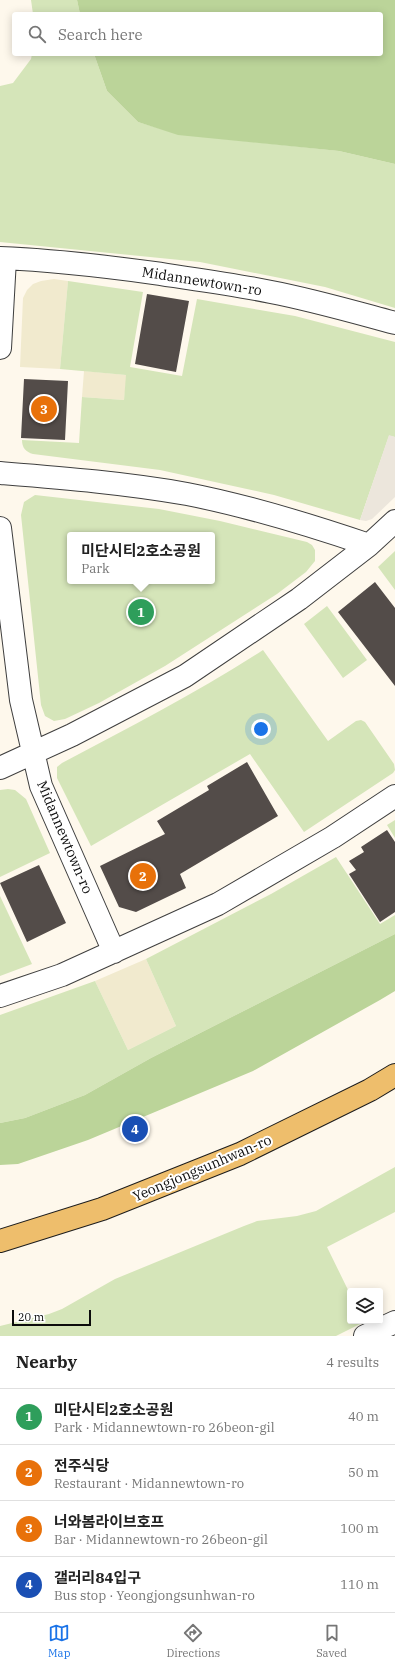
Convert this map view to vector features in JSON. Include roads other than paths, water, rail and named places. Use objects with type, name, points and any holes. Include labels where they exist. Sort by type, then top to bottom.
[{"type":"main road","name":"Yeongjongsunhwan-ro","points":[[0,1241],[102,1209],[240,1154],[370,1090],[395,1075]]},
{"type":"street","name":"Midannewtown-ro","points":[[0,348],[3,258],[106,267],[204,280],[271,292],[334,306],[395,323]]},
{"type":"street","points":[[0,473],[152,488],[188,495],[274,515],[369,545]]},
{"type":"street","points":[[0,768],[72,735],[185,676],[300,599],[369,545],[395,521]]},
{"type":"street","name":"Midannewtown-ro","points":[[0,528],[21,700],[41,786],[114,952]]},
{"type":"street","points":[[0,996],[62,975],[218,904],[334,837],[395,796]]},
{"type":"street","points":[[365,1336],[395,1322]]},
{"type":"place","name":"너와봄라이브호프","points":[[44,409]]},
{"type":"place","name":"미단시티2호소공원","points":[[141,612]]},
{"type":"place","name":"전주식당","points":[[143,876]]},
{"type":"place","name":"갤러리84입구","points":[[135,1129]]}]
